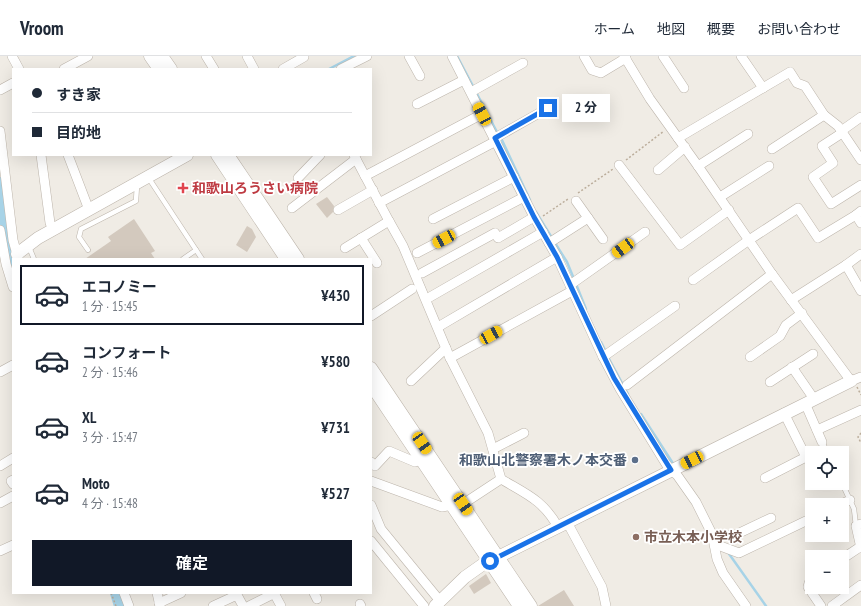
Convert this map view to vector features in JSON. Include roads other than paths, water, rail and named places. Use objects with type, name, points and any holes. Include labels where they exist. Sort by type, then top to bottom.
[{"type":"street","points":[[13,56],[19,68]]},
{"type":"street","points":[[66,68],[88,56]]},
{"type":"street","points":[[150,56],[158,68]]},
{"type":"street","points":[[162,56],[170,68]]},
{"type":"street","points":[[206,56],[213,68]]},
{"type":"street","points":[[247,56],[253,68]]},
{"type":"street","points":[[285,68],[304,56]]},
{"type":"street","points":[[342,68],[367,56]]},
{"type":"street","points":[[409,56],[420,76]]},
{"type":"street","points":[[452,56],[464,80],[475,89],[482,114],[498,137],[514,177],[534,217],[543,232],[553,241],[557,257],[573,285],[606,355],[620,389],[696,502],[712,534],[717,559],[723,573],[746,606]]},
{"type":"street","points":[[372,507],[382,529],[437,603],[465,576],[494,559],[784,413],[856,381],[772,274],[720,197],[650,99],[625,57],[601,73],[592,70],[584,56]]},
{"type":"street","points":[[663,56],[684,88]]},
{"type":"street","points":[[753,56],[743,59],[763,88]]},
{"type":"street","points":[[475,89],[523,63]]},
{"type":"street","points":[[678,138],[790,72],[797,83],[805,86],[824,115],[838,126],[861,160]]},
{"type":"street","points":[[417,104],[464,80]]},
{"type":"street","points":[[0,90],[12,84]]},
{"type":"street","points":[[379,203],[548,108]]},
{"type":"street","points":[[365,176],[482,114]]},
{"type":"street","points":[[772,150],[824,115]]},
{"type":"street","points":[[861,117],[844,129],[842,133],[822,146],[833,163],[812,177],[831,204],[861,185]]},
{"type":"street","points":[[0,131],[13,240],[18,256]]},
{"type":"street","points":[[698,166],[748,134]]},
{"type":"street","points":[[658,170],[685,148]]},
{"type":"street","points":[[41,156],[50,223],[54,230]]},
{"type":"street","points":[[68,156],[89,210]]},
{"type":"street","points":[[18,256],[28,245],[185,156]]},
{"type":"street","points":[[218,156],[285,258]]},
{"type":"street","points":[[229,156],[297,258]]},
{"type":"street","points":[[298,178],[319,156]]},
{"type":"street","points":[[292,208],[355,157],[403,246],[418,285],[438,327],[450,358],[488,433],[501,479],[540,502],[563,524],[602,587],[606,606]]},
{"type":"street","points":[[619,165],[680,245],[729,210]]},
{"type":"street","points":[[720,197],[769,166]]},
{"type":"street","points":[[433,219],[514,177]]},
{"type":"street","points":[[338,210],[373,190]]},
{"type":"street","points":[[417,253],[524,197]]},
{"type":"street","points":[[573,198],[603,239]]},
{"type":"street","points":[[694,280],[749,240],[798,208],[818,238],[859,216]]},
{"type":"street","points":[[422,273],[495,233],[498,238],[534,217]]},
{"type":"street","points":[[553,241],[588,218]]},
{"type":"street","points":[[345,248],[389,221]]},
{"type":"street","points":[[0,230],[3,266],[12,285]]},
{"type":"street","points":[[430,297],[543,232]]},
{"type":"street","points":[[450,358],[573,285],[645,232]]},
{"type":"street","points":[[361,238],[377,263]]},
{"type":"street","points":[[791,300],[861,254]]},
{"type":"street","points":[[438,327],[557,257]]},
{"type":"street","points":[[3,266],[12,260]]},
{"type":"street","points":[[846,265],[861,290]]},
{"type":"street","points":[[627,385],[772,274]]},
{"type":"street","points":[[372,315],[412,289]]},
{"type":"street","points":[[606,355],[675,306]]},
{"type":"street","points":[[750,357],[780,336],[786,325],[802,313]]},
{"type":"street","points":[[411,380],[446,348]]},
{"type":"street","points":[[770,382],[813,354]]},
{"type":"street","points":[[0,372],[12,366]]},
{"type":"street","points":[[792,367],[810,401],[817,430],[822,442]]},
{"type":"street","points":[[372,370],[426,458],[457,505],[494,559],[531,606]]},
{"type":"street","points":[[372,386],[426,458]]},
{"type":"street","points":[[817,430],[861,410]]},
{"type":"street","points":[[765,478],[806,457],[784,413]]},
{"type":"street","points":[[493,449],[524,433]]},
{"type":"street","points":[[372,466],[389,451],[415,462],[426,458]]},
{"type":"street","points":[[0,466],[12,459]]},
{"type":"street","points":[[372,481],[442,507],[457,505],[501,479]]},
{"type":"street","points":[[0,502],[12,496]]},
{"type":"street","points":[[712,534],[733,536],[771,518]]},
{"type":"street","points":[[715,544],[739,553],[805,521]]},
{"type":"street","points":[[849,555],[860,547],[858,525]]},
{"type":"street","points":[[372,539],[382,529]]},
{"type":"street","points":[[372,541],[424,606]]},
{"type":"street","points":[[0,551],[12,545]]},
{"type":"street","points":[[494,559],[519,606]]},
{"type":"street","points":[[832,606],[859,591]]},
{"type":"street","points":[[124,594],[129,606]]},
{"type":"street","points":[[157,594],[160,604],[179,594]]},
{"type":"street","points":[[249,606],[272,594]]},
{"type":"street","points":[[275,594],[281,606]]},
{"type":"street","points":[[813,594],[821,606]]},
{"type":"street","points":[[213,606],[237,595],[243,606]]},
{"type":"lane","points":[[148,177],[201,258]]},
{"type":"lane","points":[[88,250],[79,238],[81,229],[136,201],[137,184]]},
{"type":"lane","points":[[28,245],[34,258]]},
{"type":"lane","points":[[184,258],[196,250]]},
{"type":"lane","points":[[822,442],[824,446]]},
{"type":"lane","points":[[845,490],[854,509],[858,525]]},
{"type":"waterway","points":[[331,68],[354,56]]},
{"type":"waterway","points":[[457,56],[474,88]]},
{"type":"waterway","points":[[476,92],[498,134]]},
{"type":"waterway","points":[[501,138],[530,200]]},
{"type":"waterway","points":[[0,184],[8,250],[12,263]]},
{"type":"waterway","points":[[536,212],[552,238]]},
{"type":"waterway","points":[[555,243],[567,262],[574,279]]},
{"type":"waterway","points":[[576,284],[586,309]]},
{"type":"waterway","points":[[601,342],[606,352]]},
{"type":"waterway","points":[[608,357],[628,394]]},
{"type":"waterway","points":[[641,414],[674,465]]},
{"type":"waterway","points":[[727,551],[766,606]]},
{"type":"waterway","points":[[117,594],[121,606]]},
{"type":"place","name":"和歌山ろうさい病院","points":[[183,188]]},
{"type":"place","name":"和歌山北警察署木ノ本交番","points":[[635,460]]},
{"type":"place","name":"市立木本小学校","points":[[636,537]]}]
